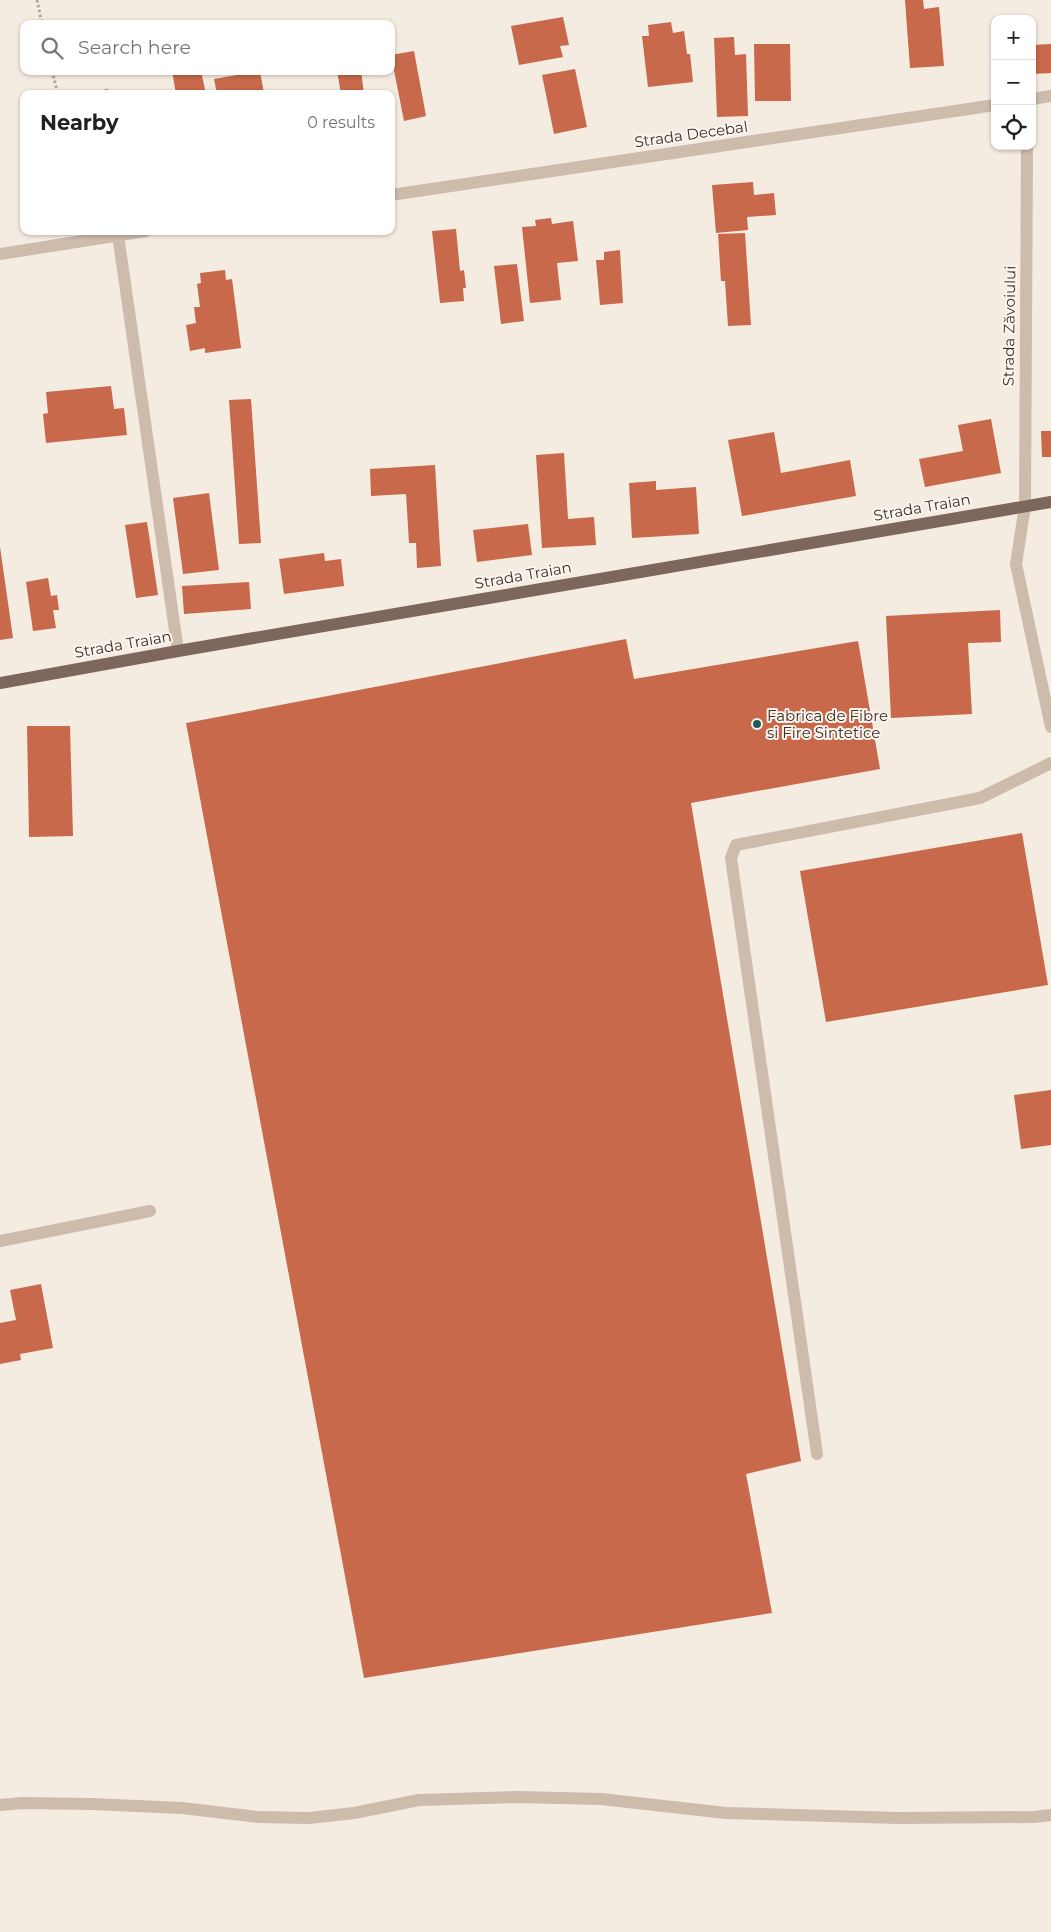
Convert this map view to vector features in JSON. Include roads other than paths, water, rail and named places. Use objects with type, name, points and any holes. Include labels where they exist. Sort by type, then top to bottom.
[{"type":"main road","name":"Strada Traian","points":[[0,683],[1051,502]]},
{"type":"street","points":[[1036,98],[1051,96]]},
{"type":"street","name":"Strada Decebal","points":[[395,194],[991,106]]},
{"type":"street","name":"Strada Zăvoiului","points":[[1027,150],[1025,506],[1016,564],[1051,727]]},
{"type":"street","points":[[0,254],[124,235]]},
{"type":"street","points":[[118,236],[178,651]]},
{"type":"street","points":[[818,1454],[731,858],[736,845],[980,798],[1051,763]]},
{"type":"street","points":[[0,1241],[150,1211]]},
{"type":"street","points":[[0,1805],[22,1803],[92,1804],[182,1808],[258,1817],[309,1818],[354,1813],[420,1800],[517,1797],[601,1799],[736,1813],[898,1818],[1034,1817],[1051,1815]]},
{"type":"place","name":"Fabrica de Fibre si Fire Sintetice","points":[[757,724]]}]
